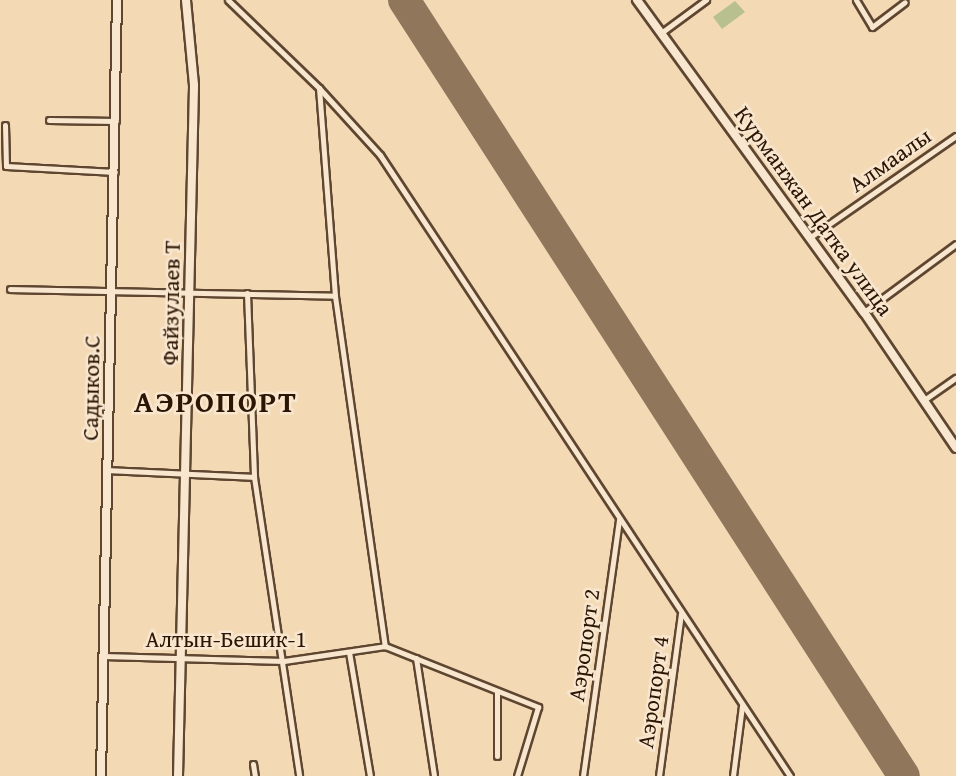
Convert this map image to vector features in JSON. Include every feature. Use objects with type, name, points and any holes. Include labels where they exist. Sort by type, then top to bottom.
[{"type":"street","name":"Садыков.С","points":[[101,776],[117,0]]},
{"type":"street","name":"Файзулаев Т","points":[[178,776],[183,658],[194,85],[186,0]]},
{"type":"street","points":[[228,0],[319,88],[380,155],[790,776]]},
{"type":"street","name":"Курманжан Датка улица","points":[[637,0],[864,312],[924,400],[953,437],[956,448]]},
{"type":"street","points":[[661,33],[706,0]]},
{"type":"street","points":[[856,0],[872,27],[906,1]]},
{"type":"street","points":[[319,88],[335,296],[384,646],[538,707],[517,776]]},
{"type":"street","points":[[49,120],[116,121]]},
{"type":"street","points":[[5,125],[6,166],[115,172]]},
{"type":"street","name":"Алмаалы","points":[[809,237],[956,135]]},
{"type":"street","points":[[864,312],[956,244]]},
{"type":"street","points":[[10,289],[335,296]]},
{"type":"street","points":[[247,293],[254,477],[284,661],[299,776]]},
{"type":"street","points":[[924,400],[956,378]]},
{"type":"street","points":[[108,470],[254,477]]},
{"type":"street","name":"Аэропорт 2","points":[[583,776],[619,519]]},
{"type":"street","name":"Аэропорт 4","points":[[659,776],[681,613]]},
{"type":"street","name":"Алтын-Бешик-1","points":[[103,656],[284,661],[384,646]]},
{"type":"street","points":[[349,652],[370,776]]},
{"type":"street","points":[[416,657],[434,776]]},
{"type":"street","points":[[497,692],[497,756]]},
{"type":"street","points":[[733,776],[742,706]]},
{"type":"street","points":[[253,764],[255,776]]},
{"type":"green space","points":[[735,1],[745,12],[722,29],[713,17]]},
{"type":"runway","points":[[404,0],[904,776]]},
{"type":"district","name":"АЭРОПОРТ","points":[[216,401]]}]
